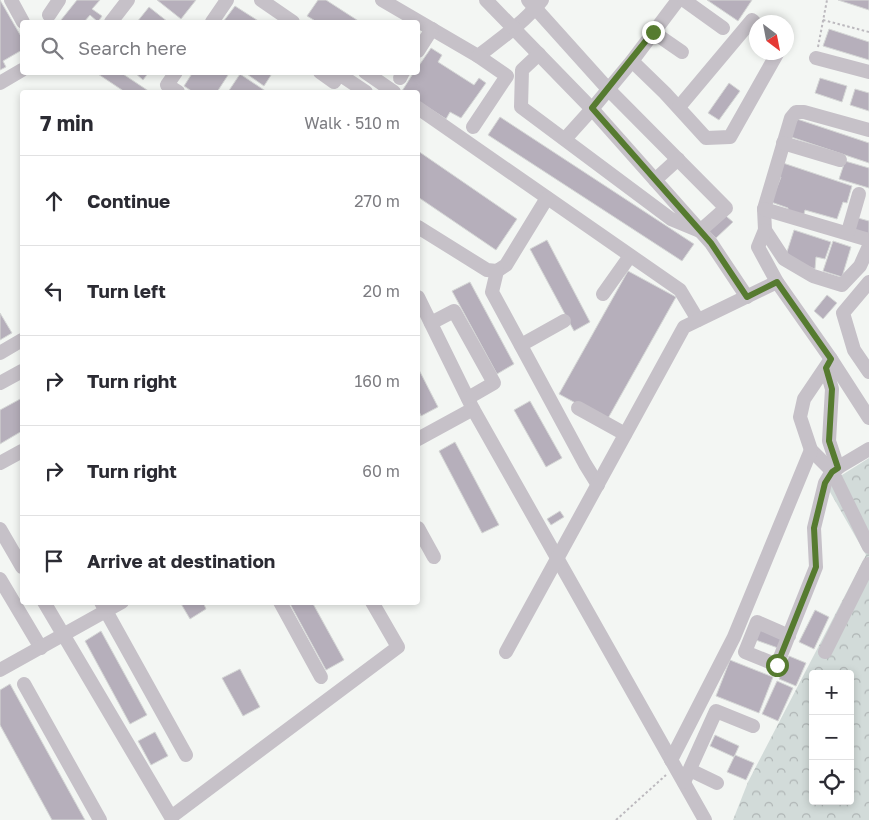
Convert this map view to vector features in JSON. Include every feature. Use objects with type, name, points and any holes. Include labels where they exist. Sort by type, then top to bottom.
[{"type":"lane","points":[[11,0],[22,20]]},
{"type":"lane","points":[[49,15],[59,0]]},
{"type":"lane","points":[[113,20],[128,0]]},
{"type":"lane","points":[[213,20],[227,0]]},
{"type":"lane","points":[[261,0],[290,20]]},
{"type":"lane","points":[[382,0],[416,20]]},
{"type":"lane","points":[[486,0],[592,108],[711,243],[747,297]]},
{"type":"lane","points":[[565,139],[632,60],[678,0]]},
{"type":"lane","points":[[684,0],[723,28]]},
{"type":"lane","points":[[478,56],[514,28],[535,3],[608,89],[726,208],[700,231]]},
{"type":"lane","points":[[420,22],[478,56],[507,76]]},
{"type":"lane","points":[[679,107],[749,24]]},
{"type":"lane","points":[[420,48],[432,29]]},
{"type":"lane","points":[[653,32],[682,52]]},
{"type":"lane","points":[[473,127],[507,76],[522,70],[539,54]]},
{"type":"lane","points":[[816,56],[869,72]]},
{"type":"lane","points":[[632,60],[679,107],[706,138],[730,137],[773,60]]},
{"type":"lane","points":[[522,70],[521,107],[670,218],[700,231]]},
{"type":"lane","points":[[0,83],[20,71]]},
{"type":"lane","points":[[174,75],[168,85],[175,90]]},
{"type":"lane","points":[[324,75],[334,82],[338,75]]},
{"type":"lane","points":[[340,75],[363,90]]},
{"type":"lane","points":[[368,75],[379,88]]},
{"type":"lane","points":[[420,109],[680,290],[698,320]]},
{"type":"lane","points":[[869,130],[804,112],[796,112],[791,118],[764,209],[765,230],[758,247],[777,282],[829,363],[869,418]]},
{"type":"lane","points":[[783,143],[840,160]]},
{"type":"lane","points":[[655,180],[678,159]]},
{"type":"lane","points":[[848,232],[859,194]]},
{"type":"lane","points":[[420,228],[487,270],[497,271],[506,265],[547,198]]},
{"type":"lane","points":[[764,209],[848,232],[869,240]]},
{"type":"lane","points":[[765,230],[784,259],[814,276],[842,285],[860,266],[869,246]]},
{"type":"lane","points":[[603,294],[630,256]]},
{"type":"lane","points":[[497,271],[492,292],[585,464],[598,484]]},
{"type":"lane","points":[[506,652],[684,328],[777,282]]},
{"type":"lane","points":[[869,282],[843,313],[854,350],[869,372]]},
{"type":"lane","points":[[420,301],[471,403],[673,764],[687,776],[705,820]]},
{"type":"lane","points":[[420,439],[471,403],[494,383],[454,311],[431,324]]},
{"type":"lane","points":[[521,345],[564,321]]},
{"type":"lane","points":[[0,353],[20,341]]},
{"type":"lane","points":[[829,363],[804,399],[800,418],[810,450],[835,470]]},
{"type":"lane","points":[[829,363],[832,389],[829,441],[835,470],[869,547]]},
{"type":"lane","points":[[0,383],[20,372]]},
{"type":"lane","points":[[578,408],[625,434]]},
{"type":"lane","points":[[789,636],[816,567],[814,528],[825,483],[835,470],[869,449]]},
{"type":"lane","points":[[673,764],[734,637],[810,450]]},
{"type":"lane","points":[[0,463],[20,452]]},
{"type":"lane","points":[[0,529],[20,564]]},
{"type":"lane","points":[[420,532],[434,557]]},
{"type":"lane","points":[[825,652],[869,564]]},
{"type":"lane","points":[[0,579],[41,648]]},
{"type":"lane","points":[[46,605],[171,816],[398,647],[374,605]]},
{"type":"lane","points":[[282,605],[321,677]]},
{"type":"lane","points":[[0,670],[63,635],[104,607],[186,755]]},
{"type":"lane","points":[[24,684],[100,820]]},
{"type":"lane","points":[[687,776],[716,710],[752,726]]},
{"type":"lane","points":[[687,776],[717,783]]},
{"type":"path","points":[[816,56],[827,0]]},
{"type":"path","points":[[823,20],[869,32]]},
{"type":"path","points":[[616,820],[673,764]]},
{"type":"green space","points":[[869,458],[869,820],[733,820],[748,782],[866,555],[826,485]]},
{"type":"building","points":[[0,0],[20,35],[20,51],[3,61],[6,67],[0,70]]},
{"type":"building","points":[[77,0],[100,0],[92,9],[102,16],[99,20],[96,20],[90,15],[86,20],[61,20]]},
{"type":"building","points":[[157,0],[196,0],[181,19]]},
{"type":"building","points":[[318,0],[326,0],[357,20],[314,20],[307,16]]},
{"type":"building","points":[[707,0],[752,0],[738,21]]},
{"type":"building","points":[[838,0],[869,0],[869,10]]},
{"type":"building","points":[[235,6],[257,20],[224,20]]},
{"type":"building","points":[[149,7],[165,20],[139,20]]},
{"type":"building","points":[[829,29],[869,42],[869,60],[823,46]]},
{"type":"building","points":[[431,48],[442,55],[438,62],[474,85],[479,78],[486,83],[461,118],[450,112],[446,119],[420,102],[420,90],[403,90],[412,75],[420,75],[420,64]]},
{"type":"building","points":[[100,75],[124,75],[147,90],[122,90]]},
{"type":"building","points":[[137,75],[147,75],[143,80]]},
{"type":"building","points":[[191,75],[228,75],[218,90],[190,90],[184,86]]},
{"type":"building","points":[[239,75],[242,75],[264,90],[229,90]]},
{"type":"building","points":[[248,75],[271,75],[264,86]]},
{"type":"building","points":[[820,78],[847,86],[842,102],[815,93]]},
{"type":"building","points":[[729,83],[740,91],[719,120],[708,113]]},
{"type":"building","points":[[855,89],[869,93],[869,111],[850,105]]},
{"type":"building","points":[[500,117],[694,244],[682,261],[488,135]]},
{"type":"building","points":[[797,119],[869,143],[869,163],[791,137]]},
{"type":"building","points":[[420,152],[517,219],[496,250],[420,198]]},
{"type":"building","points":[[845,161],[869,168],[869,188],[839,179]]},
{"type":"building","points":[[780,162],[852,186],[847,203],[843,202],[837,219],[805,210],[803,218],[788,212],[788,208],[771,202],[781,177],[776,175]]},
{"type":"building","points":[[726,216],[733,222],[716,238],[709,231]]},
{"type":"building","points":[[858,218],[869,221],[869,237],[853,232]]},
{"type":"building","points":[[794,230],[831,242],[825,259],[816,257],[815,269],[785,258]]},
{"type":"building","points":[[547,240],[590,322],[574,331],[530,249]]},
{"type":"building","points":[[833,241],[851,247],[842,277],[823,271]]},
{"type":"building","points":[[628,271],[676,297],[607,420],[559,394]]},
{"type":"building","points":[[470,282],[514,364],[497,374],[452,291]]},
{"type":"building","points":[[827,295],[837,303],[823,319],[814,311]]},
{"type":"building","points":[[0,313],[12,333],[0,340]]},
{"type":"building","points":[[420,372],[438,407],[421,416],[420,414]]},
{"type":"building","points":[[20,399],[20,432],[0,444],[0,410]]},
{"type":"building","points":[[530,401],[562,458],[546,467],[514,410]]},
{"type":"building","points":[[455,442],[499,525],[482,533],[439,451]]},
{"type":"building","points":[[560,511],[564,517],[551,525],[547,519]]},
{"type":"building","points":[[182,605],[204,605],[206,609],[190,619]]},
{"type":"building","points":[[291,605],[314,605],[344,660],[326,670]]},
{"type":"building","points":[[815,610],[829,617],[814,649],[799,642]]},
{"type":"building","points":[[757,628],[782,638],[778,648],[753,639]]},
{"type":"building","points":[[101,631],[147,715],[130,724],[85,641]]},
{"type":"building","points":[[789,656],[806,663],[796,686],[779,679]]},
{"type":"building","points":[[730,660],[773,677],[759,713],[716,696]]},
{"type":"building","points":[[240,669],[260,707],[243,716],[222,678]]},
{"type":"building","points":[[777,681],[793,688],[778,721],[762,714]]},
{"type":"building","points":[[10,684],[85,820],[52,820],[0,725],[0,690]]},
{"type":"building","points":[[155,732],[168,756],[151,765],[138,741]]},
{"type":"building","points":[[715,735],[739,746],[734,757],[710,746]]},
{"type":"building","points":[[735,755],[754,763],[746,780],[727,772]]},
{"type":"route","points":[[653,32],[592,108],[711,243],[747,297],[777,282],[831,359],[826,368],[832,389],[829,441],[838,468],[832,472],[825,483],[814,528],[816,567],[777,665]]}]
